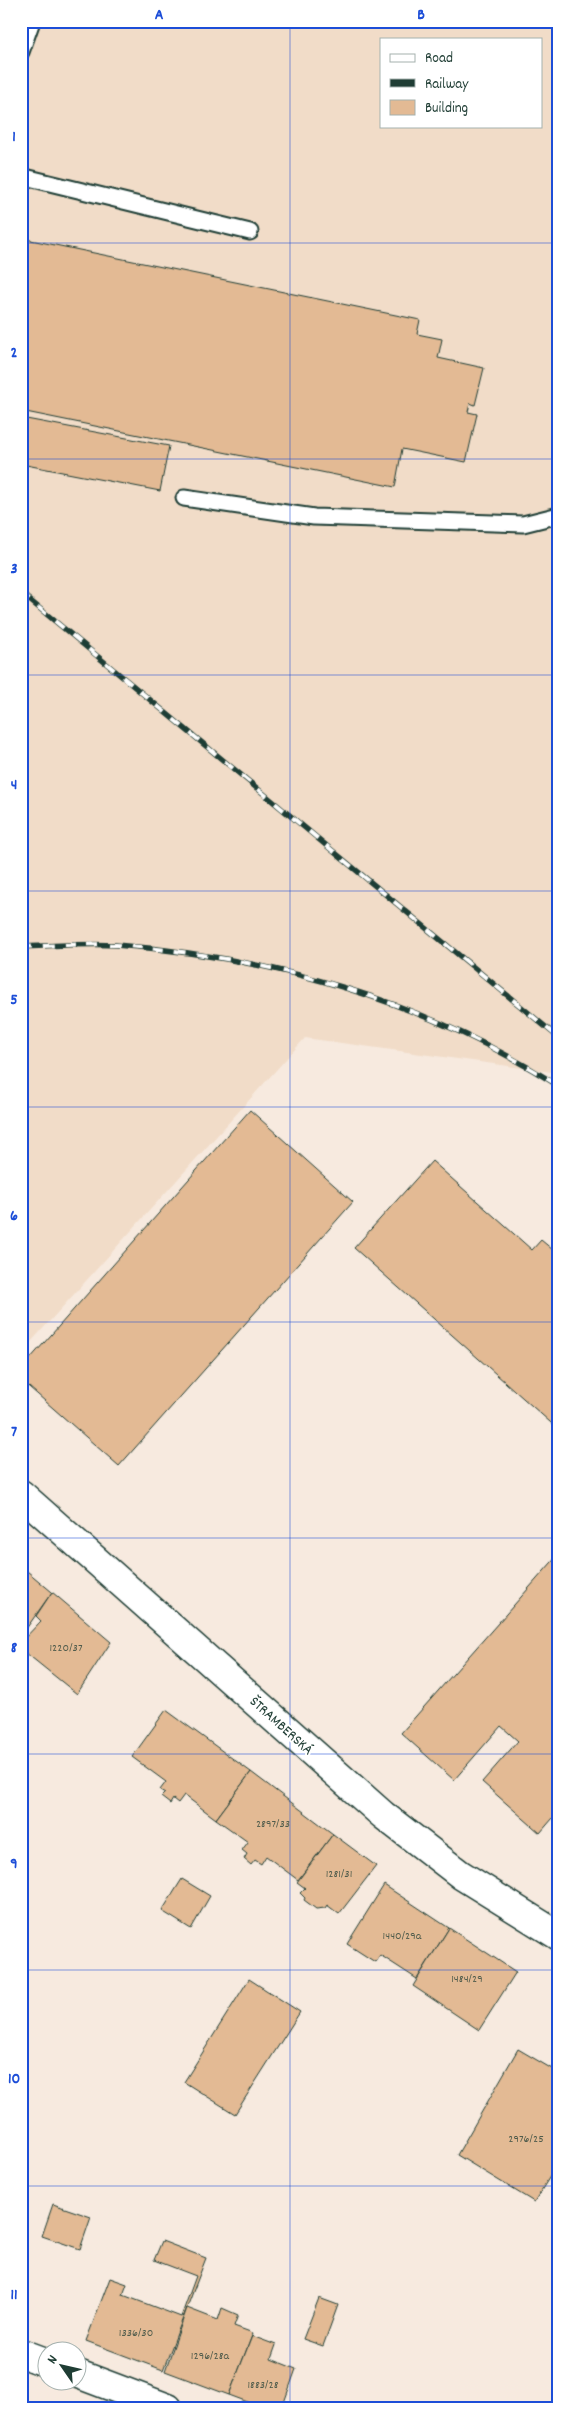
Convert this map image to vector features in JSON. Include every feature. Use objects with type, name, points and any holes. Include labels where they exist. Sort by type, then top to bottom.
[{"type":"street","name":"ŠTRAMBERSKÁ","points":[[21,1494],[383,1815],[461,1875],[559,1936]]},
{"type":"street","points":[[21,2353],[38,2359]]},
{"type":"street","points":[[88,2378],[168,2408]]},
{"type":"lane","points":[[21,52],[32,21]]},
{"type":"lane","points":[[21,176],[250,232]]},
{"type":"lane","points":[[184,498],[314,517],[523,524],[559,515]]},
{"type":"shaded area","points":[[21,21],[559,21],[559,1073],[305,1038],[21,1353]]},
{"type":"building","points":[[21,238],[420,320],[417,334],[442,339],[438,358],[484,368],[475,405],[470,403],[468,412],[477,414],[466,462],[402,449],[395,487],[21,411]]},
{"type":"building","points":[[21,418],[169,446],[160,491],[21,464]]},
{"type":"building","points":[[250,1110],[353,1202],[119,1466],[21,1380],[21,1369]]},
{"type":"building","points":[[432,1161],[532,1250],[541,1240],[559,1255],[559,1430],[354,1248]]},
{"type":"building","points":[[559,1554],[559,1811],[540,1833],[482,1782],[518,1741],[501,1726],[454,1780],[401,1733]]},
{"type":"building","points":[[21,1566],[52,1592],[21,1636]]},
{"type":"building","points":[[52,1592],[111,1642],[77,1694],[21,1649],[21,1642],[41,1621],[36,1616]]},
{"type":"building","points":[[166,1710],[251,1772],[216,1819],[184,1795],[178,1803],[173,1799],[170,1804],[161,1797],[165,1793],[160,1790],[166,1782],[132,1757]]},
{"type":"building","points":[[251,1772],[333,1834],[298,1880],[266,1856],[261,1864],[255,1860],[251,1865],[244,1859],[247,1854],[242,1850],[248,1842],[216,1819]]},
{"type":"building","points":[[333,1834],[376,1866],[339,1914],[327,1905],[325,1908],[316,1909],[304,1900],[305,1898],[300,1893],[305,1888],[297,1882]]},
{"type":"building","points":[[182,1879],[210,1896],[191,1929],[162,1911]]},
{"type":"building","points":[[384,1885],[449,1928],[417,1979],[380,1955],[375,1962],[347,1944]]},
{"type":"building","points":[[449,1928],[516,1972],[479,2030],[413,1986]]},
{"type":"building","points":[[249,1979],[300,2012],[235,2114],[184,2082]]},
{"type":"building","points":[[518,2049],[559,2073],[559,2162],[534,2202],[457,2155]]},
{"type":"building","points":[[53,2204],[91,2217],[80,2249],[42,2236]]},
{"type":"building","points":[[162,2241],[206,2258],[163,2370],[86,2341],[110,2278],[127,2284],[123,2295],[181,2317],[196,2276],[154,2260]]},
{"type":"building","points":[[319,2298],[338,2305],[323,2346],[303,2339]]},
{"type":"building","points":[[187,2308],[218,2320],[222,2308],[238,2315],[234,2326],[253,2333],[229,2395],[165,2371]]},
{"type":"building","points":[[252,2336],[276,2345],[271,2359],[296,2369],[282,2408],[264,2408],[229,2395]]},
{"type":"railway","points":[[21,593],[559,1038]]},
{"type":"railway","points":[[21,947],[80,944],[116,945],[232,960],[289,972],[346,988],[401,1007],[455,1030],[508,1056],[559,1086]]}]
